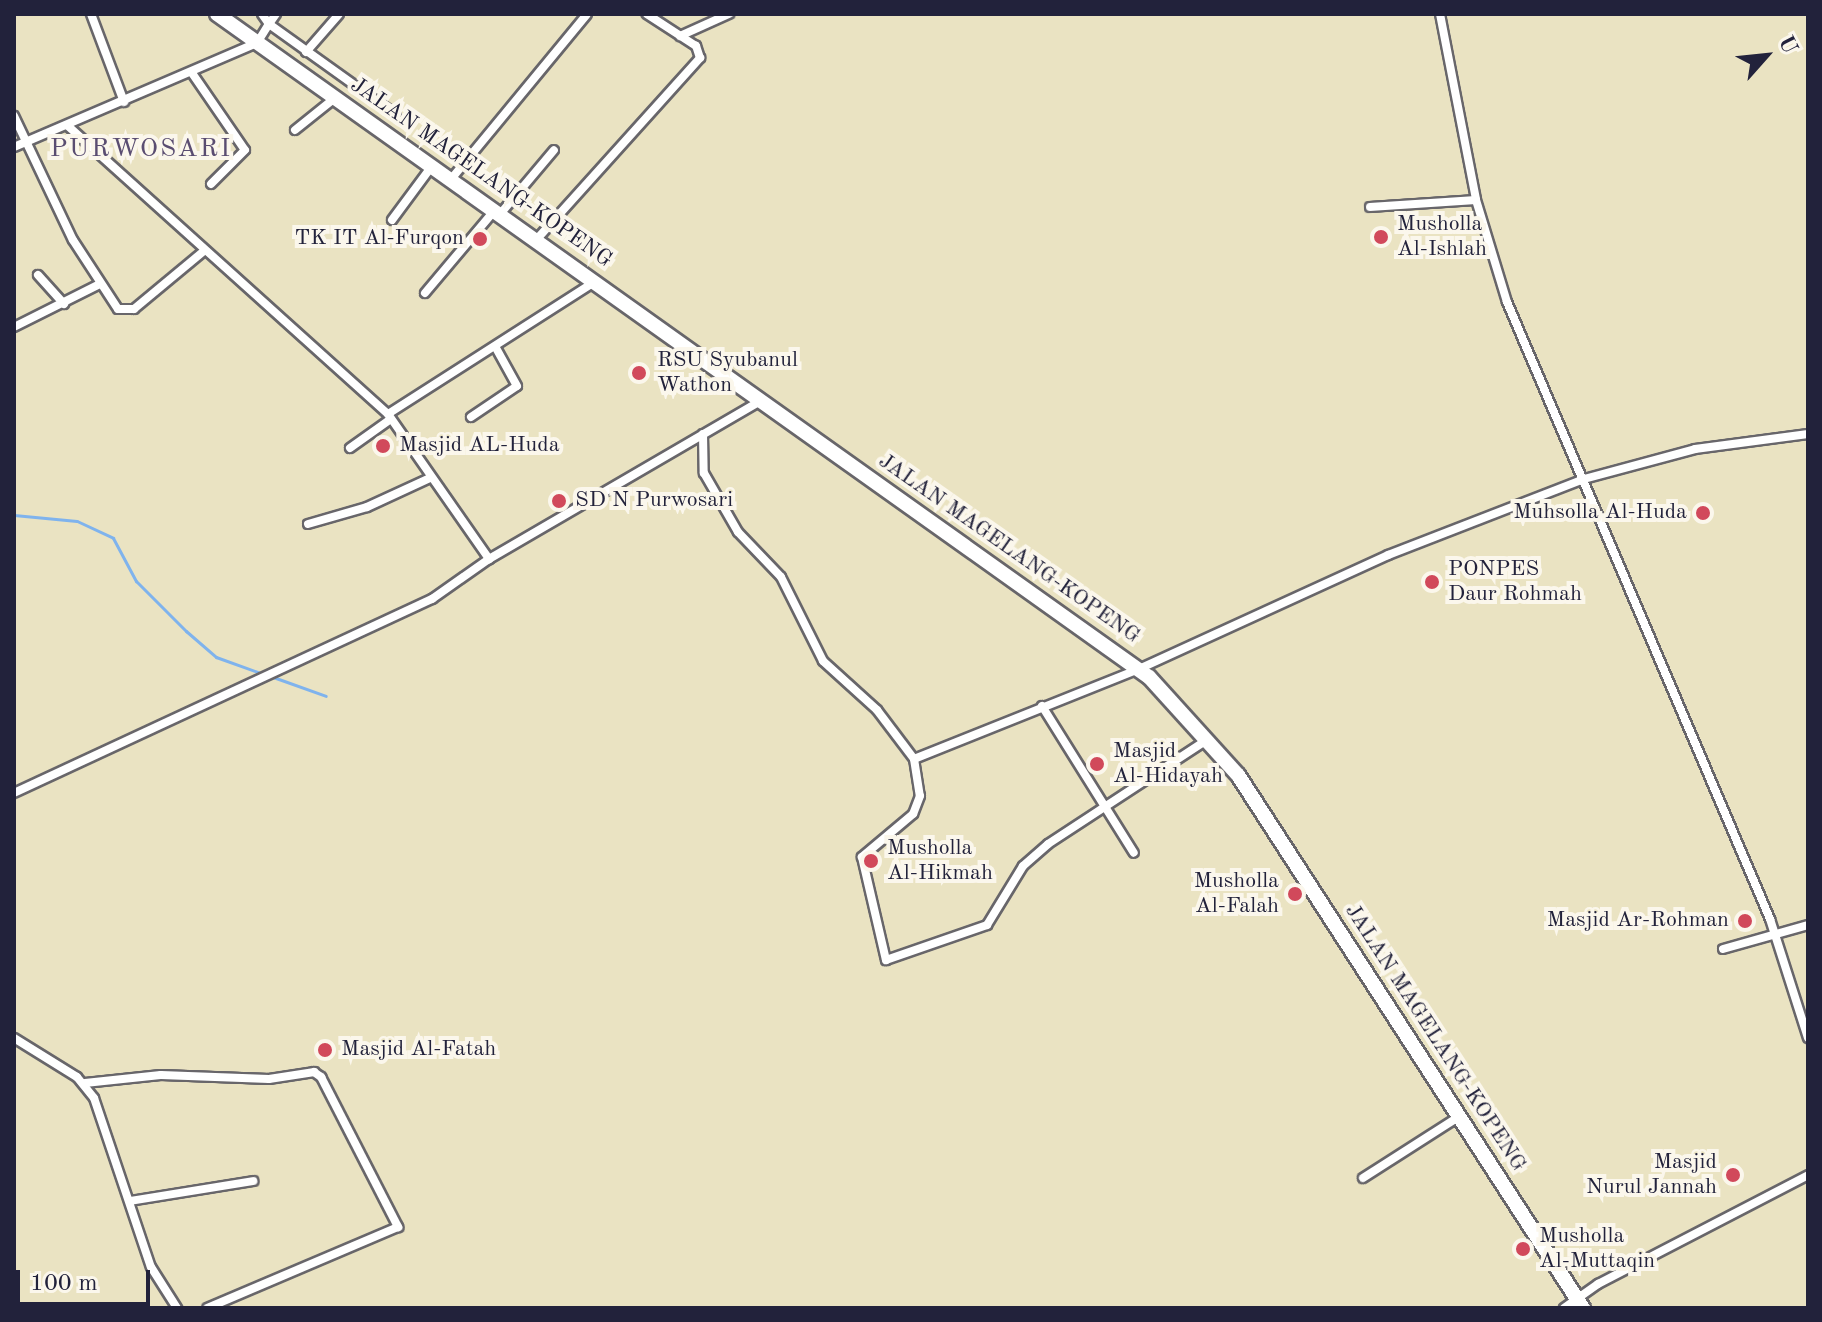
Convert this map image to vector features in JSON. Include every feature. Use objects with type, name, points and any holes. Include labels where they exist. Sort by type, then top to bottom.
[{"type":"main road","name":"JALAN MAGELANG-KOPENG","points":[[217,14],[596,280],[1139,669],[1238,775],[1580,1304]]},
{"type":"street","points":[[91,14],[124,102]]},
{"type":"street","points":[[262,14],[269,24],[306,52],[396,115]]},
{"type":"street","points":[[14,147],[257,43],[276,14]]},
{"type":"street","points":[[306,52],[339,14]]},
{"type":"street","points":[[452,178],[587,14]]},
{"type":"street","points":[[537,239],[698,62],[700,49],[647,14]]},
{"type":"street","points":[[680,36],[729,14]]},
{"type":"street","points":[[1440,14],[1476,200],[1507,302],[1775,935],[1808,1038]]},
{"type":"street","points":[[192,73],[245,148],[211,184]]},
{"type":"street","points":[[295,130],[336,97]]},
{"type":"street","points":[[14,116],[98,285],[118,309],[129,312],[205,250]]},
{"type":"street","points":[[68,126],[389,416],[489,559]]},
{"type":"street","points":[[425,293],[554,150]]},
{"type":"street","points":[[392,220],[432,165]]},
{"type":"street","points":[[1370,207],[1476,200]]},
{"type":"street","points":[[38,275],[64,304]]},
{"type":"street","points":[[350,448],[389,416],[596,280]]},
{"type":"street","points":[[14,327],[98,285]]},
{"type":"street","points":[[471,417],[517,386],[496,348]]},
{"type":"street","points":[[14,793],[432,599],[489,559],[761,401]]},
{"type":"street","points":[[703,434],[704,473],[738,532],[781,577],[823,661],[877,710],[914,759],[920,796],[913,814],[862,857],[886,960],[987,925],[1023,866],[1207,740]]},
{"type":"street","points":[[914,759],[1139,669],[1388,555],[1584,479],[1695,449],[1808,434]]},
{"type":"street","points":[[308,524],[367,507],[430,478]]},
{"type":"street","points":[[1042,706],[1134,853]]},
{"type":"street","points":[[1723,949],[1808,925]]},
{"type":"street","points":[[14,1038],[85,1083],[130,1201],[151,1267],[177,1308]]},
{"type":"street","points":[[85,1083],[161,1075],[269,1079],[314,1072],[321,1077],[398,1227],[207,1308]]},
{"type":"street","points":[[1363,1178],[1460,1116]]},
{"type":"street","points":[[1564,1308],[1580,1304],[1598,1284],[1808,1175]]},
{"type":"street","points":[[130,1201],[253,1181]]},
{"type":"waterway","points":[[14,515],[77,521],[113,538],[136,581],[186,631],[216,657],[266,675]]},
{"type":"waterway","points":[[273,677],[326,696]]},
{"type":"place","name":"Musholla Al-Ishlah","points":[[1381,237]]},
{"type":"place","name":"TK IT Al-Furqon","points":[[480,239]]},
{"type":"place","name":"RSU Syubanul Wathon","points":[[639,373]]},
{"type":"place","name":"Masjid AL-Huda","points":[[383,446]]},
{"type":"place","name":"SD N Purwosari","points":[[559,501]]},
{"type":"place","name":"Muhsolla Al-Huda","points":[[1703,513]]},
{"type":"place","name":"PONPES Daur Rohmah","points":[[1432,582]]},
{"type":"place","name":"Masjid Al-Hidayah","points":[[1097,764]]},
{"type":"place","name":"Musholla Al-Hikmah","points":[[871,861]]},
{"type":"place","name":"Musholla Al-Falah","points":[[1295,894]]},
{"type":"place","name":"Masjid Ar-Rohman","points":[[1745,921]]},
{"type":"place","name":"Masjid Al-Fatah","points":[[325,1050]]},
{"type":"place","name":"Masjid Nurul Jannah","points":[[1733,1175]]},
{"type":"place","name":"Musholla Al-Muttaqin","points":[[1523,1249]]},
{"type":"district","name":"PURWOSARI","points":[[141,150]]}]
